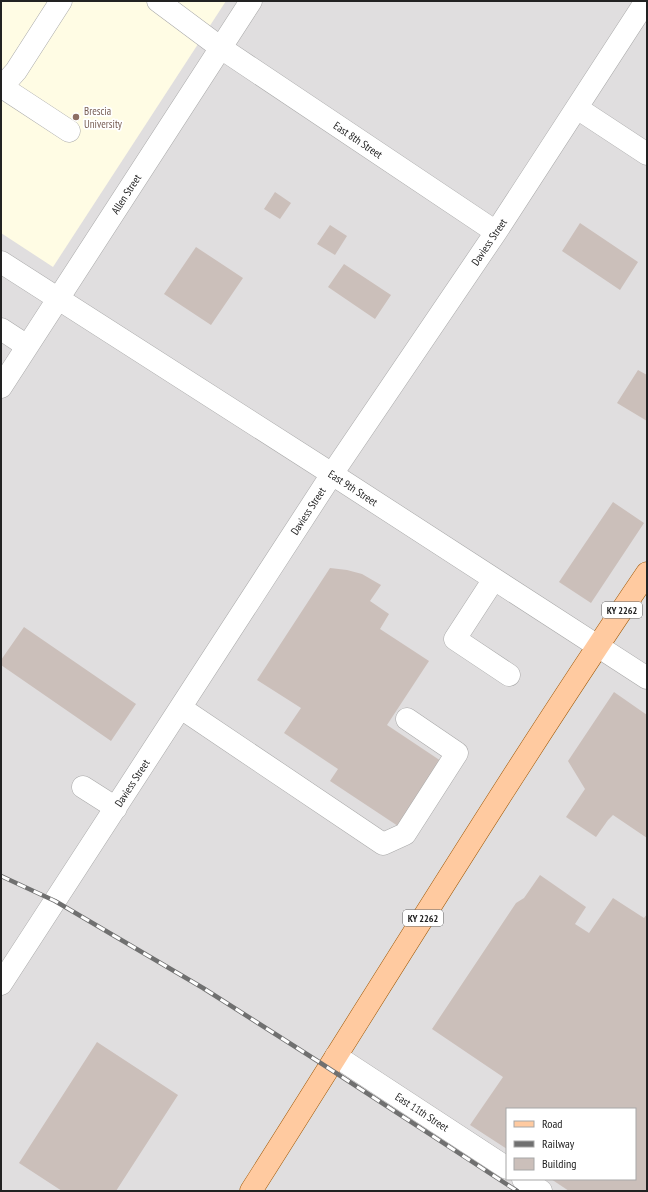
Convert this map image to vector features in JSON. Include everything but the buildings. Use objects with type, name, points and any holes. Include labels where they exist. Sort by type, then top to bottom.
[{"type":"main road","name":"KY 2262","points":[[251,1191],[417,926],[598,646],[647,573]]},
{"type":"street","points":[[61,1],[16,71],[1,88],[69,131]]},
{"type":"street","name":"East 8th Street","points":[[158,1],[221,48],[496,232]]},
{"type":"street","name":"Allen Street","points":[[1,387],[251,1]]},
{"type":"street","name":"Daviess Street","points":[[1,984],[332,474],[496,232],[646,1]]},
{"type":"street","points":[[577,108],[647,154]]},
{"type":"street","name":"East 9th Street","points":[[1,262],[647,678]]},
{"type":"street","points":[[1,329],[28,346]]},
{"type":"street","points":[[494,579],[454,639],[509,675]]},
{"type":"street","points":[[181,708],[383,844],[405,834],[457,753],[407,719]]},
{"type":"street","points":[[83,787],[116,808]]},
{"type":"street","name":"East 11th Street","points":[[336,1056],[506,1167]]},
{"type":"street","points":[[525,1180],[542,1191]]},
{"type":"shaded area","points":[[1,1],[647,1],[647,1191],[1,1191]]},
{"type":"shaded area","name":"Brescia University","points":[[1,1],[226,1],[53,267],[1,233]]},
{"type":"railway","points":[[1,876],[55,901],[203,988],[517,1191]]},
{"type":"place","name":"Brescia University","points":[[76,117]]}]
